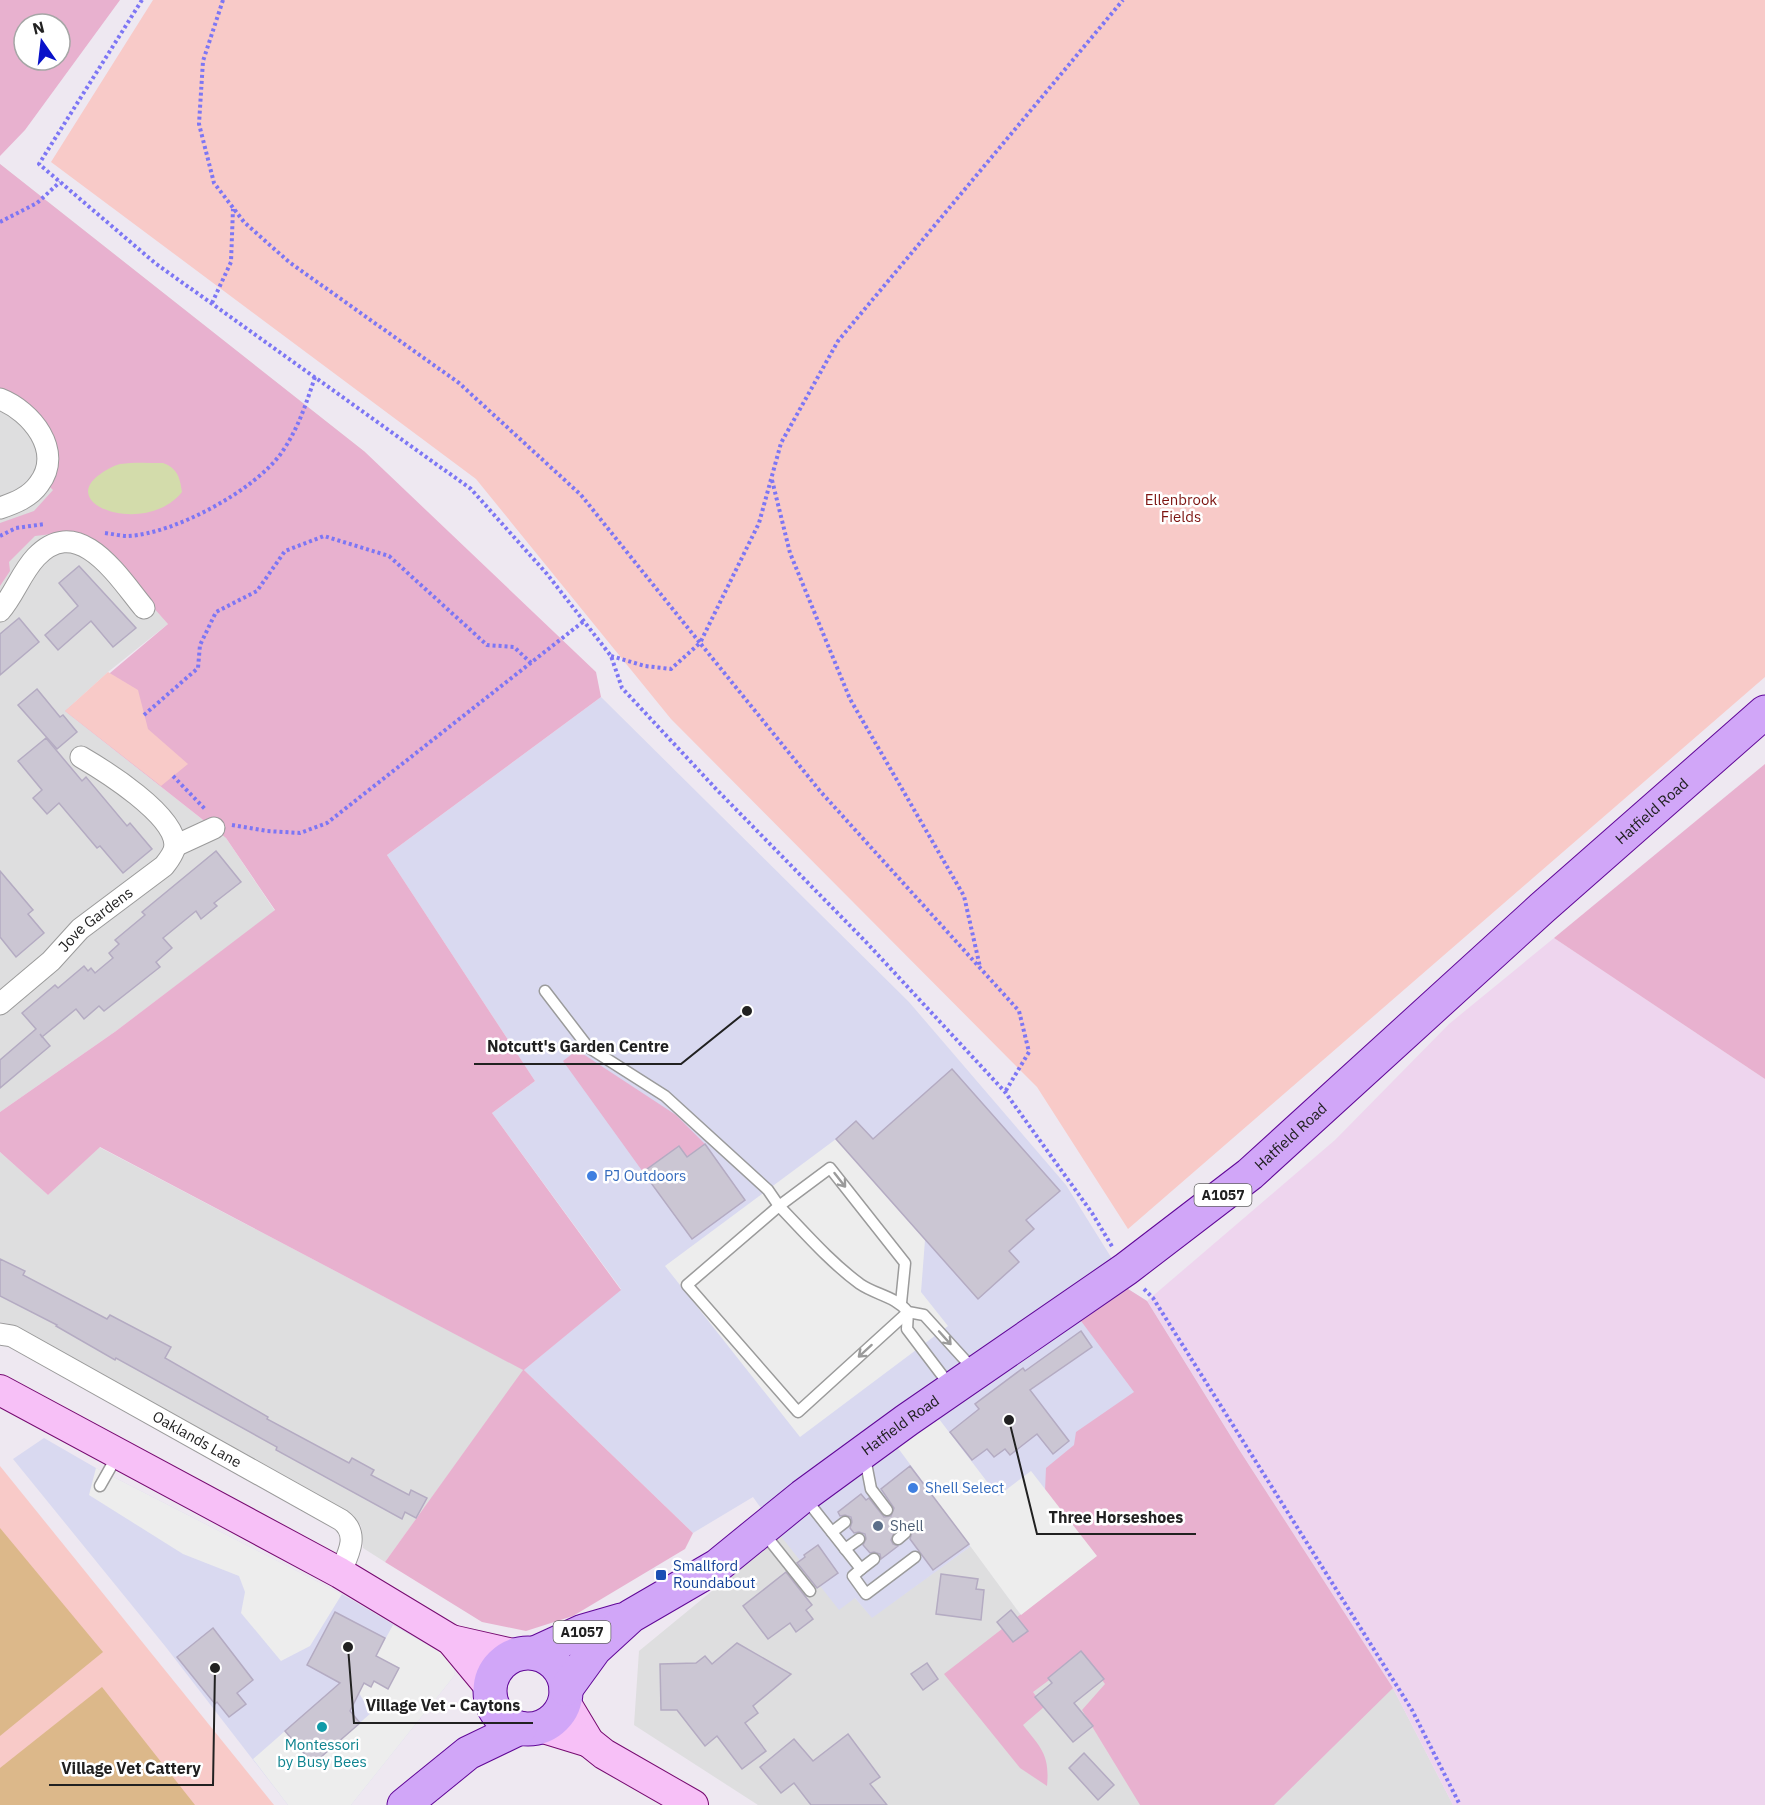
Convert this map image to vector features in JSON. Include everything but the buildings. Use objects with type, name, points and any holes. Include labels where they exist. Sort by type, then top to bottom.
[{"type":"main road","name":"Hatfield Road","points":[[566,1695],[595,1649],[631,1616],[717,1566],[803,1496],[864,1451],[1126,1269],[1250,1174],[1542,908],[1765,712]]},
{"type":"main road","name":"Hatfield Road","points":[[526,1654],[583,1631],[631,1616]]},
{"type":"main road","points":[[404,1805],[468,1753],[551,1722],[560,1713],[566,1695],[563,1676],[557,1665],[547,1658],[526,1654],[507,1659],[493,1676],[482,1727],[468,1753]]},
{"type":"main road","points":[[490,1690],[493,1706],[499,1716],[508,1724],[530,1728]]},
{"type":"street","points":[[0,399],[19,408],[36,425],[44,441],[47,456],[44,475],[39,484],[24,498],[0,508]]},
{"type":"street","points":[[0,611],[36,556],[52,546],[72,542],[95,551],[144,608]]},
{"type":"street","points":[[81,757],[118,780],[152,808],[167,828],[175,846],[218,827]]},
{"type":"street","name":"Jove Gardens","points":[[4,993],[51,961],[80,929],[164,866],[175,846]]},
{"type":"street","name":"Oaklands Lane","points":[[0,1334],[12,1336],[340,1520],[347,1525],[351,1537],[351,1548],[340,1573]]},
{"type":"street","points":[[0,1390],[340,1573],[451,1640],[526,1654]]},
{"type":"street","points":[[451,1640],[490,1690]]},
{"type":"street","points":[[566,1695],[589,1742],[604,1754],[693,1805]]},
{"type":"street","points":[[530,1728],[589,1742]]},
{"type":"lane","points":[[545,991],[588,1047],[665,1096],[768,1190],[779,1206],[818,1247],[862,1285],[901,1303],[908,1312],[907,1329],[964,1380]]},
{"type":"lane","points":[[901,1303],[905,1263],[830,1168],[779,1206],[687,1285],[798,1412],[908,1312]]},
{"type":"lane","points":[[908,1312],[924,1315],[964,1380]]},
{"type":"lane","points":[[864,1451],[873,1500],[886,1510]]},
{"type":"lane","points":[[100,1486],[118,1453]]},
{"type":"lane","points":[[803,1496],[861,1569]]},
{"type":"lane","points":[[832,1532],[845,1521]]},
{"type":"lane","points":[[762,1531],[810,1591]]},
{"type":"lane","points":[[846,1550],[859,1539]]},
{"type":"lane","points":[[874,1559],[853,1576],[866,1594],[915,1557]]},
{"type":"path","points":[[142,0],[39,164],[155,263],[471,489],[547,574],[584,621],[610,656],[622,688],[717,790],[866,942],[1005,1092],[1092,1213],[1126,1269],[1153,1298],[1412,1710],[1460,1805]]},
{"type":"path","points":[[223,0],[203,61],[199,124],[214,183],[244,222],[289,262],[459,383],[581,495],[820,791],[1019,1011],[1029,1052],[1005,1092]]},
{"type":"path","points":[[610,656],[645,666],[671,669],[700,643],[759,523],[781,442],[838,341],[1123,0]]},
{"type":"path","points":[[0,222],[37,203],[60,182]]},
{"type":"path","points":[[212,303],[231,262],[233,208]]},
{"type":"path","points":[[98,531],[128,536],[150,532],[185,520],[237,494],[261,477],[281,454],[297,429],[315,377]]},
{"type":"path","points":[[771,479],[790,553],[850,699],[963,896],[980,967]]},
{"type":"path","points":[[0,536],[16,528],[47,524]]},
{"type":"path","points":[[144,715],[198,668],[200,645],[216,612],[257,591],[285,550],[324,536],[389,556],[487,645],[514,647],[531,663]]},
{"type":"path","points":[[173,776],[218,827],[230,825],[300,833],[327,824],[584,621]]},
{"type":"shaded area","points":[[0,0],[120,0],[72,66],[72,12],[12,12],[12,72],[67,72],[25,130],[0,156]]},
{"type":"shaded area","points":[[0,164],[365,452],[65,711],[226,838],[275,911],[116,1031],[0,1112]]},
{"type":"shaded area","points":[[0,164],[365,452],[596,672],[601,697],[387,855],[535,1081],[492,1113],[621,1290],[524,1370],[693,1533],[685,1549],[573,1616],[526,1631],[482,1622],[385,1562],[523,1370],[100,1147],[48,1195],[0,1152],[0,1112],[116,1031],[275,910],[226,838],[65,711],[168,624],[98,545],[69,532],[35,536],[9,562],[10,571],[0,586],[0,523],[34,511],[53,490],[48,485],[30,407],[16,395],[0,388]]},
{"type":"shaded area","points":[[125,463],[163,463],[177,474],[182,492],[167,505],[148,512],[129,514],[112,512],[98,506],[89,497],[89,486],[99,475],[112,467]]},
{"type":"shaded area","points":[[601,697],[909,1002],[1066,1185],[1114,1262],[1128,1289],[1147,1301],[1238,1448],[1021,1615],[971,1546],[872,1618],[855,1598],[839,1610],[753,1497],[693,1533],[524,1370],[621,1289],[492,1113],[535,1081],[387,855]]},
{"type":"shaded area","points":[[1765,764],[1765,1079],[1554,938]]},
{"type":"shaded area","points":[[1554,938],[1765,1079],[1765,1805],[1453,1805],[1395,1692],[1238,1448],[1147,1301],[1335,1140],[1449,1024]]},
{"type":"shaded area","points":[[577,1050],[676,1115],[705,1144],[687,1157],[678,1147],[643,1172],[563,1061]]},
{"type":"shaded area","points":[[836,1139],[925,1240],[921,1292],[948,1326],[800,1437],[665,1266]]},
{"type":"shaded area","points":[[99,1147],[524,1370],[385,1562],[363,1548],[361,1526],[351,1514],[9,1324],[0,1322],[0,1152],[48,1195]]},
{"type":"shaded area","points":[[1128,1289],[1147,1301],[1238,1448],[1393,1688],[1274,1805],[1140,1805],[1082,1710],[1105,1684],[1083,1655],[1033,1692],[1044,1707],[1023,1725],[1043,1752],[1048,1775],[1047,1786],[1020,1768],[944,1674],[1096,1556],[1045,1491],[1046,1468],[1074,1445],[1076,1432],[1134,1392],[1081,1321]]},
{"type":"shaded area","points":[[939,1419],[998,1496],[1031,1471],[1097,1556],[1021,1615],[898,1448]]},
{"type":"shaded area","points":[[44,1438],[96,1468],[342,1594],[454,1660],[455,1675],[351,1805],[288,1805],[165,1646],[13,1459]]},
{"type":"shaded area","points":[[1238,1448],[1395,1692],[1453,1805],[758,1805],[634,1725],[639,1651],[780,1535],[855,1598],[872,1617],[971,1546]]},
{"type":"shaded area","points":[[96,1468],[342,1594],[310,1646],[281,1661],[241,1613],[245,1592],[239,1576],[183,1554],[89,1495]]},
{"type":"shaded area","points":[[0,1528],[103,1652],[0,1736]]},
{"type":"shaded area","points":[[393,1625],[454,1660],[455,1675],[351,1805],[288,1805],[253,1759],[285,1731],[313,1764],[371,1713],[359,1693],[364,1683],[370,1687],[373,1681],[388,1688],[399,1668],[376,1656]]},
{"type":"shaded area","points":[[102,1687],[195,1805],[0,1805],[0,1768]]},
{"type":"green space","name":"Ellenbrook Fields","points":[[153,0],[1765,0],[1765,677],[1128,1229],[1037,1087],[671,719],[476,479],[51,162]]},
{"type":"green space","points":[[108,672],[138,690],[148,729],[188,764],[161,786],[65,711]]},
{"type":"green space","points":[[0,1466],[274,1805],[0,1805]]},
{"type":"place","name":"Notcutt's Garden Centre","points":[[747,1011]]},
{"type":"place","name":"PJ Outdoors","points":[[592,1176]]},
{"type":"place","name":"Three Horseshoes","points":[[1009,1420]]},
{"type":"place","name":"Shell Select","points":[[913,1488]]},
{"type":"place","name":"Shell","points":[[878,1526]]},
{"type":"place","name":"Smallford Roundabout","points":[[661,1575]]},
{"type":"place","name":"Village Vet - Caytons","points":[[348,1647]]},
{"type":"place","name":"Village Vet Cattery","points":[[215,1668]]},
{"type":"place","name":"Montessori by Busy Bees","points":[[322,1727]]}]
